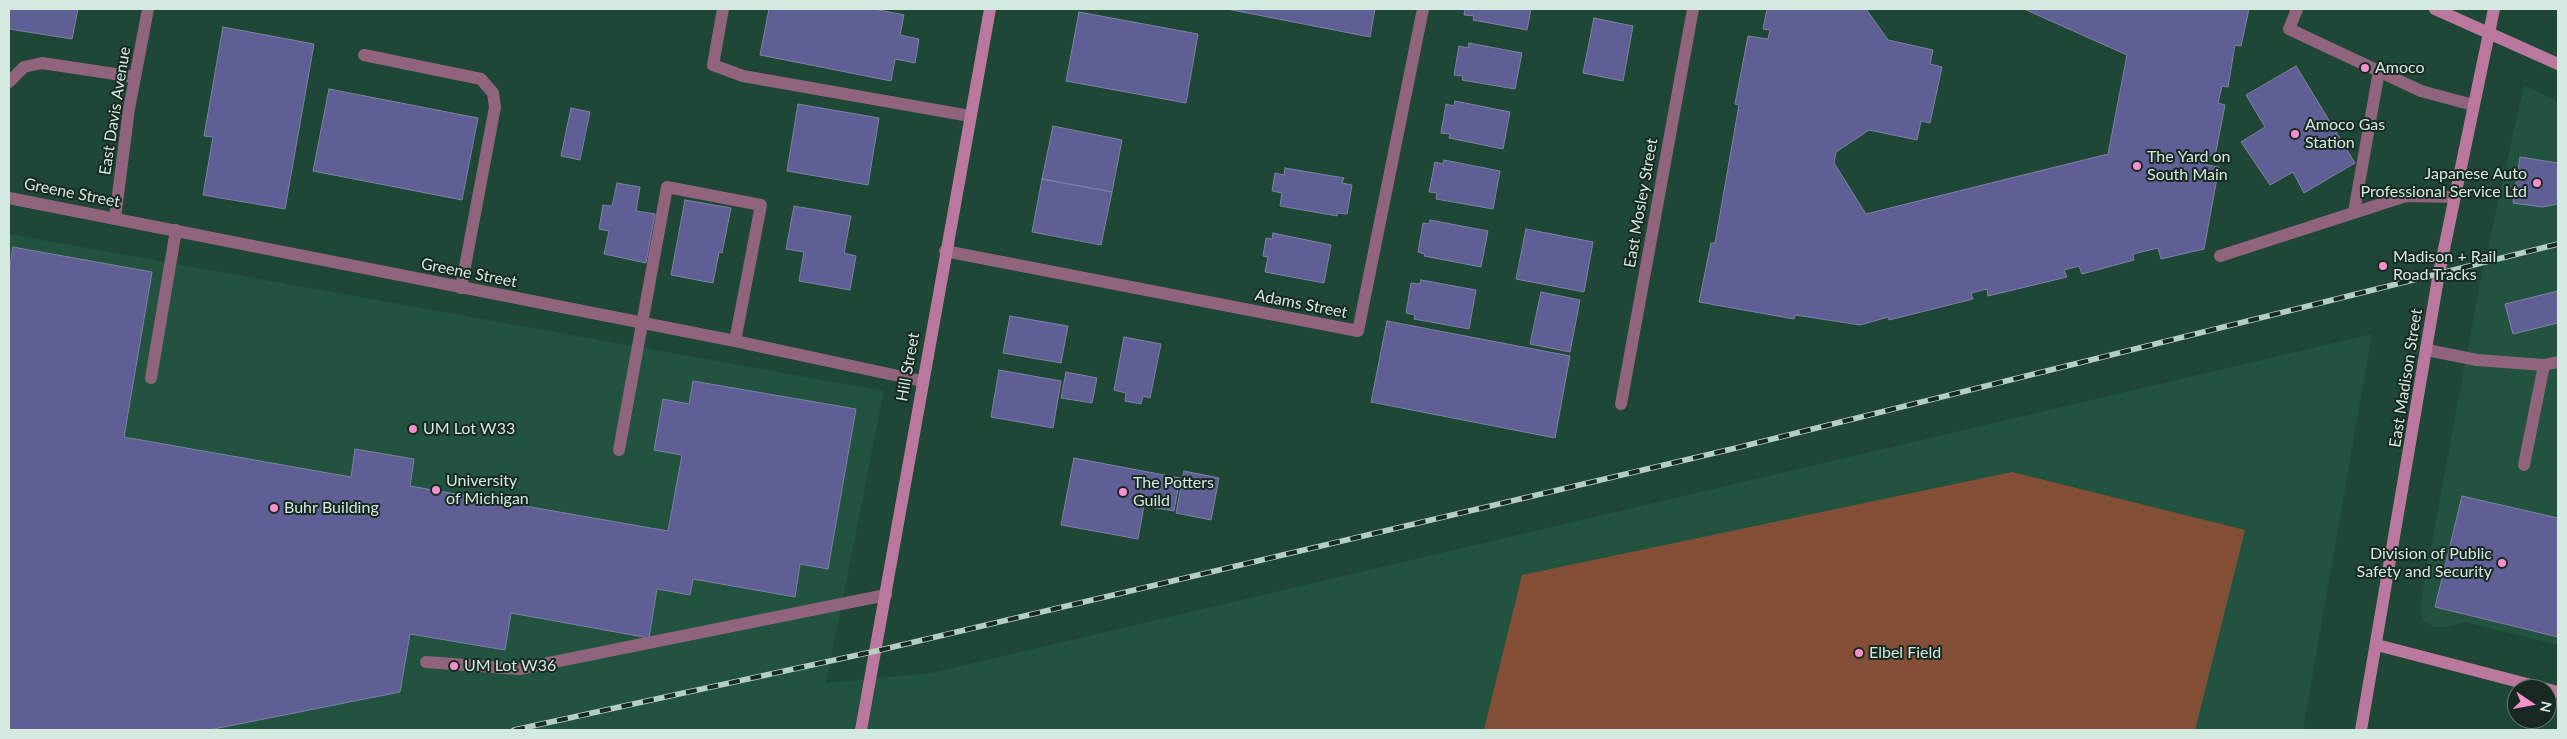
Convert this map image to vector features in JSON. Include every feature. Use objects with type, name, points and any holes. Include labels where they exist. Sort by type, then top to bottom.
[{"type":"street","name":"East Davis Avenue","points":[[115,218],[135,77],[148,9]]},
{"type":"street","points":[[723,9],[713,65],[743,76],[970,116]]},
{"type":"street","name":"Hill Street","points":[[861,730],[990,9]]},
{"type":"street","name":"Adams Street","points":[[945,252],[1358,331],[1423,9]]},
{"type":"street","name":"East Mosley Street","points":[[1620,404],[1693,9]]},
{"type":"street","points":[[2298,9],[2289,29],[2421,91],[2473,106]]},
{"type":"street","points":[[2435,9],[2558,64]]},
{"type":"street","name":"East Madison Street","points":[[2361,730],[2455,197],[2494,9]]},
{"type":"street","points":[[364,55],[481,79],[493,93],[495,107],[461,288]]},
{"type":"street","points":[[9,82],[24,67],[42,63],[135,77]]},
{"type":"street","points":[[2354,212],[2379,71]]},
{"type":"street","points":[[618,450],[668,187],[761,205],[735,341]]},
{"type":"street","points":[[2220,256],[2406,196],[2455,197]]},
{"type":"street","name":"Greene Street","points":[[9,198],[735,341],[922,381]]},
{"type":"street","points":[[151,378],[176,230]]},
{"type":"street","points":[[2427,350],[2478,360],[2544,365],[2558,362]]},
{"type":"street","points":[[2524,465],[2544,365]]},
{"type":"street","points":[[426,662],[519,669],[886,594]]},
{"type":"street","points":[[2377,645],[2558,692]]},
{"type":"shaded area","points":[[2524,85],[2558,102],[2558,518],[2462,496],[2435,607],[2558,637],[2558,645],[2465,622],[2448,627],[2434,627],[2423,620],[2420,606],[2479,288]]},
{"type":"shaded area","name":"University of Michigan","points":[[9,234],[884,391],[826,683],[931,673],[2372,334],[2303,730],[9,730]]},
{"type":"shaded area","name":"Elbel Field","points":[[2012,472],[2245,530],[2195,730],[1484,730],[1522,575]]},
{"type":"building","points":[[9,9],[78,9],[72,39],[9,29]]},
{"type":"building","points":[[769,9],[874,9],[904,15],[900,35],[919,39],[915,63],[895,59],[891,81],[760,55]]},
{"type":"building","points":[[1227,9],[1375,9],[1370,37]]},
{"type":"building","points":[[1465,9],[1531,9],[1527,30],[1473,20],[1474,16],[1464,15]]},
{"type":"building","name":"The Yard on South Main","points":[[1767,9],[1866,9],[1888,40],[1933,50],[1930,64],[1942,67],[1930,123],[1921,121],[1917,140],[1869,130],[1836,152],[1834,163],[1866,214],[2108,154],[2127,55],[2024,9],[2249,9],[2241,46],[2235,45],[2228,87],[2222,86],[2218,103],[2225,105],[2215,156],[2209,155],[2207,165],[2219,167],[2204,249],[2161,259],[2158,248],[2133,254],[2134,260],[2082,274],[2079,266],[2064,270],[2067,277],[1988,296],[1987,289],[1971,293],[1973,299],[1889,320],[1888,317],[1860,325],[1795,315],[1794,319],[1699,302],[1711,243],[1715,243],[1739,105],[1735,104],[1748,36],[1768,39],[1770,30],[1763,29]]},
{"type":"building","points":[[1079,12],[1198,34],[1186,103],[1066,81]]},
{"type":"building","points":[[1594,18],[1633,26],[1623,81],[1583,73]]},
{"type":"building","points":[[223,27],[314,44],[285,209],[203,195],[213,137],[204,136]]},
{"type":"building","points":[[1469,43],[1522,53],[1515,89],[1462,80],[1463,76],[1454,75],[1459,46],[1468,48]]},
{"type":"building","name":"Amoco Gas Station","points":[[2296,66],[2355,163],[2304,193],[2293,172],[2270,185],[2241,142],[2265,127],[2246,95]]},
{"type":"building","points":[[329,89],[478,118],[462,200],[313,171]]},
{"type":"building","points":[[1455,101],[1510,112],[1503,149],[1449,138],[1450,134],[1441,133],[1446,104],[1454,106]]},
{"type":"building","points":[[798,104],[879,118],[868,185],[787,171]]},
{"type":"building","points":[[571,108],[590,112],[580,160],[561,156]]},
{"type":"building","points":[[1053,126],[1122,140],[1112,192],[1042,179]]},
{"type":"building","name":"Japanese Auto Professional Service Ltd","points":[[2520,157],[2558,163],[2558,204],[2542,207],[2513,203]]},
{"type":"building","points":[[1444,160],[1500,171],[1493,209],[1436,199],[1437,193],[1429,192],[1435,162],[1443,164]]},
{"type":"building","points":[[1285,168],[1344,178],[1342,183],[1352,185],[1347,214],[1338,213],[1337,216],[1280,206],[1282,193],[1272,191],[1275,173],[1284,175]]},
{"type":"building","points":[[1042,179],[1112,192],[1101,245],[1032,232]]},
{"type":"building","points":[[617,183],[640,187],[636,211],[655,214],[646,263],[604,254],[609,231],[599,229],[603,205],[612,206]]},
{"type":"building","points":[[685,200],[731,208],[722,253],[719,252],[713,283],[671,275]]},
{"type":"building","points":[[794,206],[851,216],[844,253],[856,256],[850,290],[799,281],[804,252],[786,249]]},
{"type":"building","points":[[1430,220],[1488,231],[1481,267],[1424,256],[1425,254],[1418,252],[1423,223],[1429,224]]},
{"type":"building","points":[[1526,229],[1593,242],[1584,292],[1516,279]]},
{"type":"building","points":[[1273,233],[1331,245],[1324,283],[1265,272],[1268,257],[1263,256],[1266,238],[1272,239]]},
{"type":"building","name":"Buhr Building","points":[[13,247],[152,272],[124,437],[351,477],[355,449],[414,459],[410,486],[668,531],[682,455],[654,450],[663,399],[689,404],[693,381],[856,409],[828,569],[800,564],[795,597],[693,579],[690,595],[657,589],[649,638],[511,613],[505,650],[410,634],[400,692],[209,730],[9,730],[9,271]]},
{"type":"building","points":[[1421,280],[1476,290],[1469,329],[1414,319],[1415,315],[1406,313],[1411,283],[1420,284]]},
{"type":"building","points":[[2558,291],[2558,323],[2513,334],[2505,304]]},
{"type":"building","points":[[1541,292],[1580,300],[1570,352],[1530,344]]},
{"type":"building","points":[[1010,316],[1068,326],[1061,363],[1003,353]]},
{"type":"building","points":[[1387,321],[1570,356],[1555,438],[1371,402]]},
{"type":"building","points":[[1124,337],[1161,344],[1150,398],[1143,396],[1141,404],[1125,401],[1126,393],[1114,390]]},
{"type":"building","points":[[999,370],[1061,381],[1053,428],[991,417]]},
{"type":"building","points":[[1066,372],[1097,378],[1092,403],[1061,398]]},
{"type":"building","name":"The Potters Guild","points":[[1074,458],[1180,478],[1174,511],[1144,506],[1138,539],[1061,525]]},
{"type":"building","points":[[1184,471],[1219,478],[1211,520],[1176,513]]},
{"type":"building","name":"Division of Public Safety and Security","points":[[2462,496],[2558,518],[2558,637],[2435,607]]},
{"type":"railway","points":[[514,730],[876,651],[1736,448],[2558,244]]},
{"type":"place","name":"Amoco","points":[[2365,68]]},
{"type":"place","name":"Amoco Gas Station","points":[[2295,134]]},
{"type":"place","name":"The Yard on South Main","points":[[2137,166]]},
{"type":"place","name":"Japanese Auto Professional Service Ltd","points":[[2537,183]]},
{"type":"place","name":"Madison + Rail Road Tracks","points":[[2383,266]]},
{"type":"place","name":"UM Lot W33","points":[[413,429]]},
{"type":"place","name":"University of Michigan","points":[[436,490]]},
{"type":"place","name":"The Potters Guild","points":[[1123,492]]},
{"type":"place","name":"Buhr Building","points":[[274,508]]},
{"type":"place","name":"Division of Public Safety and Security","points":[[2502,563]]},
{"type":"place","name":"Elbel Field","points":[[1859,653]]},
{"type":"place","name":"UM Lot W36","points":[[454,666]]}]
